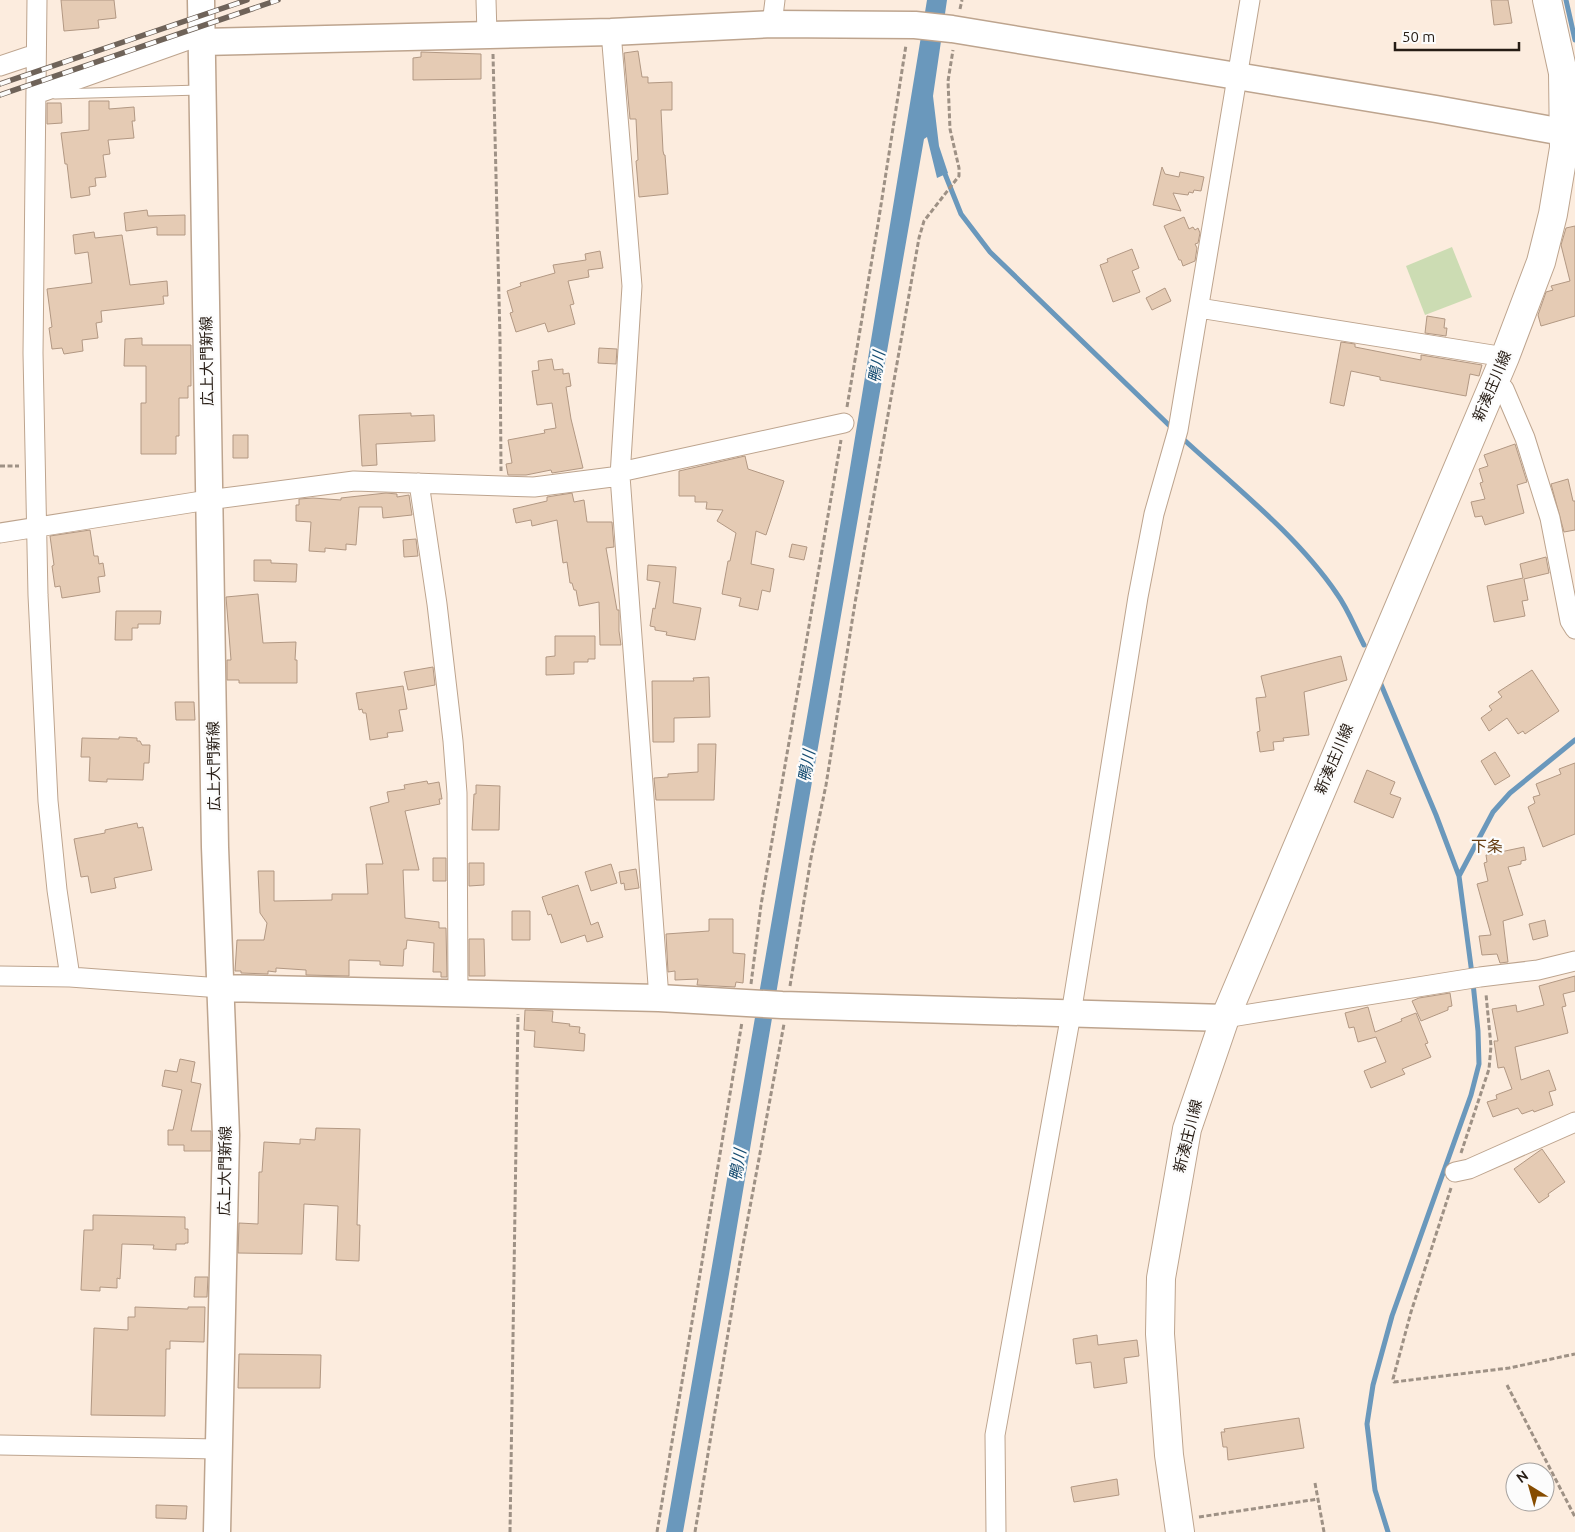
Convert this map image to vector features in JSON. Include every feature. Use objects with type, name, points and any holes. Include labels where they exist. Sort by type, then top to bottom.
[{"type":"main road","name":"新湊庄川線","points":[[1180,1527],[1168,1446],[1160,1334],[1160,1278],[1188,1129],[1225,1018],[1505,357],[1541,262],[1568,144],[1563,73],[1547,0]]},
{"type":"street","points":[[37,0],[33,353],[36,527],[48,801],[57,890],[70,977]]},
{"type":"street","name":"広上大門新線","points":[[201,0],[215,847],[226,1135],[217,1532]]},
{"type":"street","points":[[486,0],[490,34]]},
{"type":"street","points":[[996,1532],[995,1435],[1071,1014],[1138,597],[1154,514],[1178,430],[1250,0]]},
{"type":"street","points":[[36,94],[202,38],[611,32],[774,12],[954,29],[1436,109],[1568,144]]},
{"type":"street","points":[[611,32],[632,286],[620,474],[659,998]]},
{"type":"street","points":[[0,66],[36,54]]},
{"type":"street","points":[[1198,308],[1505,357]]},
{"type":"street","points":[[1493,384],[1504,390],[1525,438],[1550,518],[1570,621],[1575,629]]},
{"type":"street","points":[[0,534],[208,500],[354,481],[534,487],[620,474],[844,423]]},
{"type":"street","points":[[419,483],[438,613],[457,793],[458,993]]},
{"type":"street","points":[[0,976],[70,977],[221,988],[659,998],[749,1004],[1225,1018],[1538,970],[1575,961]]},
{"type":"street","points":[[1455,1172],[1469,1169],[1575,1122]]},
{"type":"street","points":[[0,1446],[218,1449]]},
{"type":"lane","points":[[36,94],[202,90]]},
{"type":"path","points":[[695,1532],[784,1005],[826,785],[855,602],[919,238],[924,220],[958,176],[959,168],[950,128],[948,81],[954,29],[962,0]]},
{"type":"path","points":[[657,1532],[749,1004],[763,895],[912,25]]},
{"type":"path","points":[[490,34],[500,338],[501,486]]},
{"type":"path","points":[[1477,978],[1490,1046],[1489,1069],[1411,1312],[1393,1379],[1394,1382],[1509,1368],[1575,1354]]},
{"type":"path","points":[[510,1532],[518,995]]},
{"type":"path","points":[[1507,1385],[1575,1517]]},
{"type":"path","points":[[1315,1483],[1324,1532]]},
{"type":"path","points":[[1180,1527],[1318,1498]]},
{"type":"green space","points":[[1452,247],[1472,297],[1425,315],[1406,266]]},
{"type":"water","name":"鴨川","points":[[927,0],[947,0],[933,96],[939,146],[948,173],[937,178],[927,137],[924,139],[683,1532],[666,1532],[849,474]]},
{"type":"building","points":[[61,0],[114,0],[116,18],[98,20],[99,28],[64,31]]},
{"type":"building","points":[[1491,0],[1508,0],[1512,23],[1494,25]]},
{"type":"building","points":[[638,51],[642,77],[648,77],[648,83],[672,82],[672,110],[661,110],[668,194],[639,197],[636,161],[638,160],[636,119],[630,119],[624,53]]},
{"type":"building","points":[[421,52],[481,54],[481,79],[413,80],[413,58],[421,57]]},
{"type":"building","points":[[89,101],[109,101],[109,109],[134,107],[135,121],[132,121],[134,138],[108,140],[110,154],[103,155],[106,177],[95,178],[96,186],[89,187],[90,195],[71,198],[61,133],[89,130]]},
{"type":"building","points":[[47,103],[61,103],[62,123],[47,124]]},
{"type":"building","points":[[1162,167],[1165,174],[1179,177],[1180,172],[1204,177],[1201,191],[1194,190],[1193,193],[1189,192],[1188,195],[1173,193],[1181,211],[1153,205]]},
{"type":"building","points":[[147,210],[148,216],[185,215],[185,235],[157,235],[157,227],[126,231],[124,213]]},
{"type":"building","points":[[1184,217],[1189,229],[1193,227],[1195,230],[1198,228],[1200,233],[1198,243],[1195,244],[1197,248],[1195,261],[1183,266],[1164,226]]},
{"type":"building","points":[[1575,226],[1575,316],[1541,326],[1538,315],[1546,292],[1553,290],[1551,286],[1570,281],[1561,245],[1566,228]]},
{"type":"building","points":[[94,232],[95,238],[122,235],[130,285],[167,281],[168,296],[163,296],[164,304],[101,311],[102,322],[96,323],[98,338],[82,340],[83,351],[64,354],[62,348],[52,349],[49,328],[52,327],[47,289],[92,283],[88,252],[75,254],[73,235]]},
{"type":"building","points":[[1132,249],[1139,268],[1132,271],[1140,292],[1113,302],[1100,265],[1108,262],[1107,259]]},
{"type":"building","points":[[600,251],[603,268],[588,270],[589,277],[568,281],[574,304],[570,305],[575,324],[548,332],[545,323],[516,332],[510,313],[513,312],[507,291],[521,286],[520,283],[555,273],[553,265],[586,260],[585,254]]},
{"type":"building","points":[[1165,288],[1171,301],[1152,310],[1146,298]]},
{"type":"building","points":[[1427,316],[1445,319],[1444,328],[1447,328],[1446,336],[1425,333]]},
{"type":"building","points":[[142,338],[142,345],[191,345],[191,386],[188,386],[188,398],[179,398],[179,436],[176,436],[176,454],[141,454],[141,403],[146,403],[146,366],[124,366],[125,339]]},
{"type":"building","points":[[1341,342],[1355,344],[1355,347],[1421,360],[1421,355],[1482,365],[1479,376],[1470,374],[1466,396],[1380,380],[1380,377],[1351,371],[1344,406],[1330,403]]},
{"type":"building","points":[[599,348],[617,349],[616,364],[598,363]]},
{"type":"building","points":[[552,359],[554,370],[563,369],[563,374],[569,373],[571,386],[566,387],[571,419],[583,468],[552,473],[551,470],[526,475],[508,475],[506,464],[512,463],[508,440],[545,433],[544,430],[556,428],[552,403],[537,405],[532,371],[539,370],[538,361]]},
{"type":"building","points":[[411,413],[411,416],[434,415],[435,441],[376,444],[377,465],[362,466],[359,415]]},
{"type":"building","points":[[233,435],[248,435],[248,458],[233,458]]},
{"type":"building","points":[[1515,444],[1527,482],[1517,485],[1524,513],[1485,525],[1482,516],[1475,517],[1471,502],[1485,499],[1480,483],[1483,482],[1479,469],[1488,466],[1484,455]]},
{"type":"building","points":[[745,456],[748,469],[784,481],[766,535],[756,531],[751,564],[774,569],[770,592],[762,590],[758,610],[739,606],[741,598],[722,594],[728,561],[730,561],[736,533],[717,521],[723,510],[706,509],[707,502],[695,502],[695,496],[679,496],[679,471]]},
{"type":"building","points":[[1568,479],[1573,501],[1575,501],[1575,530],[1564,532],[1551,484]]},
{"type":"building","points":[[386,493],[397,494],[397,497],[409,495],[412,515],[383,518],[382,507],[359,507],[356,545],[346,544],[346,550],[325,548],[325,552],[309,551],[311,522],[296,521],[296,505],[299,505],[299,499],[341,500],[341,498]]},
{"type":"building","points":[[572,493],[574,502],[584,500],[587,522],[612,522],[614,547],[606,548],[617,610],[619,610],[621,645],[600,645],[599,602],[579,606],[576,590],[574,590],[572,583],[570,583],[567,562],[563,563],[557,520],[532,526],[531,520],[516,523],[513,509],[547,501],[547,497]]},
{"type":"building","points":[[90,530],[94,556],[98,556],[99,564],[103,563],[105,576],[98,577],[100,592],[62,598],[60,586],[55,587],[50,536]]},
{"type":"building","points":[[416,539],[418,556],[404,557],[403,540]]},
{"type":"building","points":[[792,544],[807,547],[804,560],[789,557]]},
{"type":"building","points":[[1546,557],[1549,573],[1524,579],[1528,600],[1522,601],[1525,616],[1494,622],[1487,586],[1523,578],[1520,564]]},
{"type":"building","points":[[254,560],[271,560],[271,563],[297,564],[296,582],[254,581]]},
{"type":"building","points":[[648,565],[676,567],[673,603],[701,608],[695,640],[666,635],[667,632],[655,630],[655,627],[650,626],[660,582],[647,580]]},
{"type":"building","points":[[258,594],[263,643],[296,642],[297,683],[239,683],[239,680],[227,680],[227,660],[231,660],[226,597]]},
{"type":"building","points":[[116,611],[161,611],[160,624],[138,624],[138,628],[132,628],[132,640],[115,640]]},
{"type":"building","points":[[555,636],[595,636],[595,659],[588,659],[588,662],[574,662],[574,674],[546,675],[546,657],[555,656]]},
{"type":"building","points":[[1341,656],[1347,680],[1304,692],[1309,735],[1283,738],[1284,741],[1273,742],[1274,750],[1260,752],[1257,732],[1260,731],[1256,698],[1266,697],[1261,676]]},
{"type":"building","points":[[433,667],[435,685],[408,690],[404,672]]},
{"type":"building","points":[[1532,670],[1559,711],[1525,734],[1523,731],[1518,734],[1507,718],[1489,731],[1481,718],[1492,710],[1489,706],[1502,697],[1498,692]]},
{"type":"building","points":[[709,677],[710,717],[674,718],[674,742],[653,742],[652,681],[694,681],[693,678]]},
{"type":"building","points":[[403,686],[407,709],[399,710],[403,731],[387,733],[388,737],[370,740],[366,713],[363,713],[362,709],[359,710],[356,693]]},
{"type":"building","points":[[175,702],[194,702],[195,720],[176,720]]},
{"type":"building","points":[[119,737],[137,738],[137,741],[140,741],[142,745],[150,745],[149,763],[144,763],[143,780],[107,779],[107,782],[89,781],[90,757],[81,757],[82,738],[119,739]]},
{"type":"building","points":[[698,744],[716,744],[714,800],[656,800],[654,778],[668,777],[668,774],[698,772]]},
{"type":"building","points":[[1495,752],[1510,776],[1495,785],[1481,761]]},
{"type":"building","points":[[1575,763],[1575,834],[1543,847],[1528,807],[1535,803],[1533,797],[1540,795],[1536,784],[1561,774],[1559,769]]},
{"type":"building","points":[[1367,770],[1395,782],[1390,794],[1401,798],[1393,818],[1354,802]]},
{"type":"building","points":[[427,781],[428,784],[439,782],[442,799],[439,799],[440,804],[405,811],[419,870],[403,870],[405,918],[439,922],[439,928],[446,928],[447,977],[441,977],[441,972],[433,972],[434,943],[407,940],[406,949],[404,949],[403,966],[380,965],[380,961],[349,960],[349,976],[306,975],[306,970],[276,968],[276,972],[268,971],[268,974],[235,971],[237,940],[264,940],[267,923],[260,913],[258,871],[274,871],[274,901],[332,900],[332,894],[368,894],[366,864],[383,864],[370,807],[389,802],[387,792],[405,789],[404,785]]},
{"type":"building","points":[[476,785],[500,786],[499,830],[472,830]]},
{"type":"building","points":[[137,823],[138,828],[143,827],[152,870],[114,878],[116,888],[91,893],[88,876],[81,877],[74,839],[105,833],[105,830]]},
{"type":"building","points":[[1524,847],[1526,860],[1521,861],[1521,864],[1508,867],[1523,915],[1503,921],[1508,962],[1500,963],[1497,954],[1482,955],[1479,936],[1491,935],[1477,884],[1488,881],[1484,863],[1487,862],[1486,855]]},
{"type":"building","points":[[433,858],[446,858],[446,881],[433,881]]},
{"type":"building","points":[[469,863],[484,863],[484,885],[469,886]]},
{"type":"building","points":[[611,864],[617,883],[591,891],[585,872]]},
{"type":"building","points":[[636,869],[639,888],[625,890],[624,883],[621,884],[619,872]]},
{"type":"building","points":[[578,885],[591,925],[598,922],[603,937],[587,942],[585,935],[561,943],[551,914],[548,915],[542,897]]},
{"type":"building","points":[[512,911],[530,911],[530,940],[512,940]]},
{"type":"building","points":[[709,919],[733,919],[733,953],[745,954],[743,983],[736,982],[735,987],[697,985],[698,979],[675,980],[675,971],[668,972],[666,934],[709,931]]},
{"type":"building","points":[[1545,920],[1548,936],[1533,940],[1529,924]]},
{"type":"building","points":[[469,939],[484,939],[485,976],[469,976]]},
{"type":"building","points":[[1575,976],[1575,991],[1563,994],[1566,1006],[1562,1007],[1568,1033],[1515,1047],[1521,1080],[1549,1070],[1556,1090],[1549,1092],[1553,1105],[1522,1114],[1518,1108],[1493,1117],[1487,1102],[1497,1099],[1496,1095],[1512,1089],[1504,1067],[1498,1068],[1494,1041],[1498,1041],[1492,1009],[1516,1005],[1517,1012],[1544,1005],[1539,986]]},
{"type":"building","points":[[1450,993],[1452,1006],[1448,1007],[1448,1010],[1421,1021],[1412,1001]]},
{"type":"building","points":[[1368,1007],[1375,1032],[1416,1013],[1428,1043],[1425,1044],[1431,1057],[1402,1069],[1405,1074],[1371,1088],[1364,1071],[1386,1062],[1376,1037],[1358,1042],[1354,1027],[1349,1028],[1345,1013]]},
{"type":"building","points":[[525,1010],[553,1011],[552,1022],[580,1027],[579,1033],[585,1034],[584,1051],[534,1047],[535,1031],[524,1030]]},
{"type":"building","points":[[180,1059],[195,1062],[191,1082],[201,1084],[191,1131],[211,1131],[211,1151],[184,1151],[184,1145],[168,1145],[168,1130],[173,1130],[182,1090],[162,1086],[165,1070],[177,1072]]},
{"type":"building","points":[[316,1128],[360,1129],[357,1225],[360,1225],[359,1261],[336,1260],[338,1206],[304,1204],[302,1254],[238,1253],[239,1223],[258,1224],[259,1172],[262,1172],[264,1142],[300,1144],[300,1139],[315,1140]]},
{"type":"building","points":[[1542,1149],[1565,1182],[1539,1203],[1514,1169]]},
{"type":"building","points":[[93,1215],[185,1217],[185,1229],[188,1229],[188,1243],[176,1244],[176,1250],[153,1249],[154,1245],[122,1244],[120,1279],[117,1278],[117,1288],[100,1287],[100,1291],[81,1290],[84,1230],[93,1230]]},
{"type":"building","points":[[195,1277],[208,1277],[207,1297],[194,1297]]},
{"type":"building","points":[[135,1307],[188,1309],[188,1307],[205,1307],[204,1342],[170,1341],[170,1349],[166,1349],[165,1416],[91,1415],[94,1328],[128,1330],[128,1317],[135,1317]]},
{"type":"building","points":[[1097,1335],[1098,1345],[1137,1340],[1139,1356],[1124,1358],[1127,1383],[1094,1388],[1091,1362],[1076,1364],[1073,1339]]},
{"type":"building","points":[[239,1354],[321,1355],[320,1388],[238,1388]]},
{"type":"building","points":[[1299,1418],[1304,1448],[1228,1460],[1227,1447],[1223,1447],[1221,1432],[1225,1432],[1224,1429]]},
{"type":"building","points":[[1117,1479],[1119,1495],[1074,1502],[1071,1487]]},
{"type":"building","points":[[156,1505],[187,1506],[186,1519],[156,1518]]},
{"type":"waterway","points":[[1566,0],[1575,40]]},
{"type":"waterway","points":[[943,169],[961,214],[990,252],[1173,429]]},
{"type":"waterway","points":[[1181,437],[1264,511],[1303,551],[1341,600],[1364,645]]},
{"type":"waterway","points":[[1380,682],[1436,815],[1459,876],[1472,974]]},
{"type":"waterway","points":[[1459,876],[1493,812],[1510,793],[1575,740]]},
{"type":"waterway","points":[[1388,1532],[1375,1490],[1367,1424],[1373,1385],[1392,1316],[1471,1095],[1479,1064],[1473,983]]},
{"type":"railway","points":[[0,84],[247,0]]},
{"type":"railway","points":[[0,95],[278,0]]},
{"type":"district","name":"下条","points":[[1487,846]]}]
